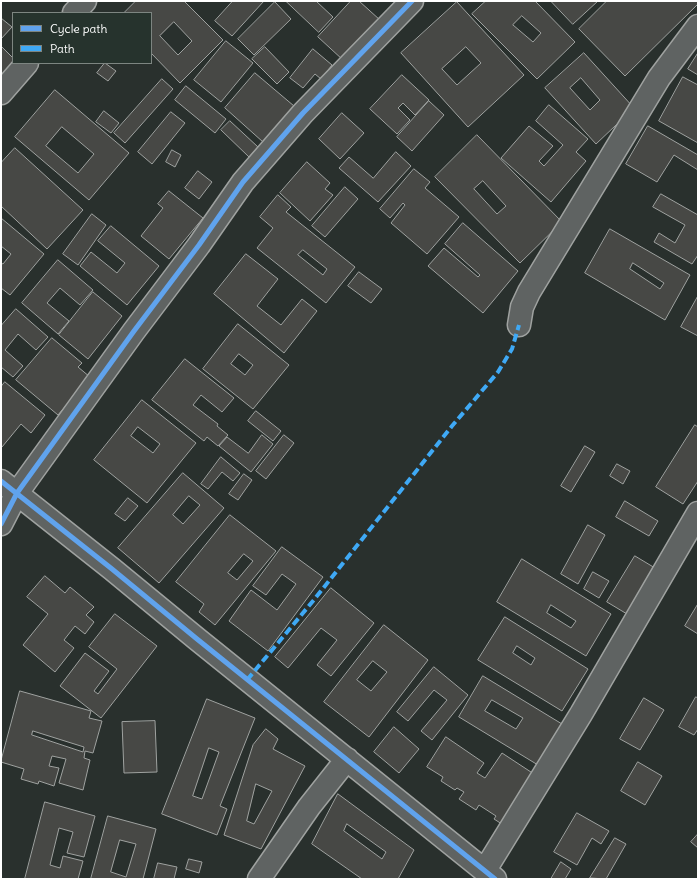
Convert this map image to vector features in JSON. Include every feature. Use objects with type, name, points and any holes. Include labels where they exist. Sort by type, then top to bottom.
[{"type":"street","points":[[75,12],[85,1]]},
{"type":"street","points":[[1,524],[9,487],[134,331],[199,245],[242,182],[304,113],[412,1]]},
{"type":"street","points":[[519,325],[522,307],[528,292],[659,78],[698,26]]},
{"type":"street","points":[[1,93],[26,64]]},
{"type":"street","points":[[9,487],[490,875],[581,714],[698,513]]},
{"type":"street","points":[[259,879],[309,807],[346,759]]},
{"type":"building","points":[[136,1],[184,1],[223,40],[180,83],[152,54],[152,12],[125,12]],"holes":[[[174,22],[192,41],[178,55],[160,36]]]},
{"type":"building","points":[[233,1],[264,1],[232,36],[215,21]]},
{"type":"building","points":[[286,1],[316,1],[333,17],[319,32]]},
{"type":"building","points":[[351,1],[359,1],[380,20],[343,60],[318,37]]},
{"type":"building","points":[[486,1],[535,1],[575,42],[537,79],[472,14]],"holes":[[[522,16],[541,33],[533,42],[513,25]]]},
{"type":"building","points":[[551,1],[598,1],[573,24]]},
{"type":"building","points":[[607,1],[698,1],[698,4],[625,76],[579,29]]},
{"type":"building","points":[[275,2],[291,19],[254,55],[238,39]]},
{"type":"building","points":[[457,2],[524,75],[468,127],[401,53]],"holes":[[[466,47],[481,63],[457,85],[442,69]]]},
{"type":"building","points":[[1,18],[12,27],[1,39]]},
{"type":"building","points":[[226,41],[253,63],[221,102],[194,80]]},
{"type":"building","points":[[1,46],[12,57],[12,64],[1,81]]},
{"type":"building","points":[[265,47],[289,72],[277,84],[252,59]]},
{"type":"building","points":[[313,49],[332,65],[321,79],[315,74],[303,88],[290,78]]},
{"type":"building","points":[[584,53],[634,108],[596,144],[545,88]],"holes":[[[581,78],[600,100],[590,110],[570,88]]]},
{"type":"building","points":[[698,53],[698,75],[688,69]]},
{"type":"building","points":[[104,64],[116,71],[108,81],[97,73]]},
{"type":"building","points":[[255,73],[294,106],[263,142],[225,108]]},
{"type":"building","points":[[402,75],[429,100],[415,115],[403,103],[398,108],[410,120],[397,134],[370,109]]},
{"type":"building","points":[[683,77],[698,85],[698,143],[659,121]]},
{"type":"building","points":[[162,79],[173,89],[125,143],[114,133]]},
{"type":"building","points":[[186,86],[226,119],[215,133],[175,100]]},
{"type":"building","points":[[55,90],[129,153],[89,200],[15,137]],"holes":[[[62,127],[94,154],[78,173],[46,146]]]},
{"type":"building","points":[[429,101],[444,115],[412,151],[397,137]]},
{"type":"building","points":[[549,105],[588,139],[576,152],[586,161],[551,202],[501,158],[529,126],[553,146],[539,161],[544,166],[563,145],[536,121]]},
{"type":"building","points":[[104,111],[119,123],[111,133],[96,122]]},
{"type":"building","points":[[171,112],[185,123],[152,164],[138,152]]},
{"type":"building","points":[[342,113],[364,133],[340,159],[319,139]]},
{"type":"building","points":[[230,121],[258,147],[249,157],[221,130]]},
{"type":"building","points":[[648,126],[698,155],[698,170],[674,155],[657,182],[626,164]]},
{"type":"building","points":[[477,135],[562,222],[520,263],[435,177]],"holes":[[[483,181],[506,206],[497,214],[474,189]]]},
{"type":"building","points":[[15,148],[83,210],[47,249],[1,206],[1,163]]},
{"type":"building","points":[[172,150],[181,155],[175,167],[166,162]]},
{"type":"building","points":[[396,152],[411,166],[378,202],[339,168],[349,157],[373,178]]},
{"type":"building","points":[[307,162],[330,183],[325,189],[333,195],[310,221],[280,193]]},
{"type":"building","points":[[414,169],[430,182],[425,188],[459,217],[427,254],[391,223],[405,205],[403,203],[390,218],[380,209]]},
{"type":"building","points":[[198,171],[212,182],[199,199],[185,188]]},
{"type":"building","points":[[345,187],[358,199],[325,237],[312,226]]},
{"type":"building","points":[[169,191],[203,218],[169,259],[141,236],[163,208],[158,204]]},
{"type":"building","points":[[661,194],[698,215],[698,255],[692,264],[654,242],[659,233],[675,243],[685,225],[653,207]]},
{"type":"building","points":[[278,195],[291,207],[286,212],[355,267],[326,303],[257,248],[273,228],[260,217]],"holes":[[[303,250],[327,269],[323,275],[298,255]]]},
{"type":"building","points":[[92,214],[106,225],[78,265],[63,254]]},
{"type":"building","points":[[1,218],[44,254],[10,295],[1,288],[1,263],[3,264],[11,254],[1,246]]},
{"type":"building","points":[[463,223],[518,271],[483,313],[428,266],[444,248],[478,277],[480,275],[445,244]]},
{"type":"building","points":[[111,226],[159,266],[127,305],[80,266],[91,252],[117,273],[125,263],[98,241]]},
{"type":"building","points":[[610,229],[690,275],[665,320],[585,273]],"holes":[[[633,263],[664,283],[660,289],[630,269]]]},
{"type":"building","points":[[246,254],[278,279],[257,306],[281,325],[302,299],[317,311],[284,353],[214,294]]},
{"type":"building","points":[[58,260],[93,290],[80,305],[60,288],[47,303],[69,321],[58,334],[22,303]]},
{"type":"building","points":[[359,272],[382,289],[371,303],[348,286]]},
{"type":"building","points":[[93,292],[122,316],[88,359],[59,335]]},
{"type":"building","points":[[698,296],[698,336],[681,327]]},
{"type":"building","points":[[16,309],[48,337],[36,350],[18,334],[5,350],[23,366],[13,377],[1,367],[1,326]]},
{"type":"building","points":[[238,324],[289,365],[253,409],[203,369]],"holes":[[[239,354],[253,365],[245,375],[231,364]]]},
{"type":"building","points":[[52,338],[82,363],[78,367],[90,377],[58,415],[16,380]]},
{"type":"building","points":[[185,359],[234,398],[222,412],[201,395],[193,405],[218,424],[217,426],[228,435],[218,446],[207,437],[204,441],[152,400]]},
{"type":"building","points":[[5,382],[45,415],[31,433],[21,424],[2,447],[1,387]]},
{"type":"building","points":[[142,400],[196,443],[147,503],[94,460]],"holes":[[[138,427],[160,444],[153,453],[131,436]]]},
{"type":"building","points":[[256,411],[281,431],[273,441],[248,421]]},
{"type":"building","points":[[695,425],[698,427],[698,481],[683,504],[656,487]]},
{"type":"building","points":[[262,435],[273,444],[251,472],[219,446],[227,437],[248,453]]},
{"type":"building","points":[[284,435],[294,443],[266,479],[256,471]]},
{"type":"building","points":[[585,446],[595,452],[571,492],[561,486]]},
{"type":"building","points":[[221,457],[240,473],[233,481],[222,472],[208,489],[201,484]]},
{"type":"building","points":[[617,464],[630,471],[623,484],[610,476]]},
{"type":"building","points":[[183,473],[224,508],[159,583],[118,548]],"holes":[[[189,496],[200,505],[183,524],[173,515]]]},
{"type":"building","points":[[244,474],[252,480],[238,500],[229,494]]},
{"type":"building","points":[[128,498],[138,506],[125,521],[115,514]]},
{"type":"building","points":[[625,501],[658,521],[649,536],[616,517]]},
{"type":"building","points":[[230,515],[276,551],[215,625],[199,612],[204,604],[176,582]],"holes":[[[244,554],[253,561],[237,580],[228,573]]]},
{"type":"building","points":[[588,525],[605,535],[578,584],[561,574]]},
{"type":"building","points":[[282,547],[323,577],[268,651],[229,621],[251,590],[277,610],[296,584],[282,574],[266,595],[253,586]]},
{"type":"building","points":[[635,556],[655,568],[627,614],[607,602]]},
{"type":"building","points":[[522,559],[611,614],[586,656],[497,602]],"holes":[[[551,605],[576,621],[571,628],[547,613]]]},
{"type":"building","points":[[593,572],[609,581],[599,598],[584,589]]},
{"type":"building","points":[[45,576],[65,593],[70,587],[94,607],[86,615],[94,622],[85,634],[75,626],[64,640],[74,648],[55,672],[23,645],[48,614],[27,597]]},
{"type":"building","points":[[331,588],[374,623],[331,676],[317,665],[337,640],[321,628],[288,668],[275,657]]},
{"type":"building","points":[[698,604],[698,634],[685,626]]},
{"type":"building","points":[[115,614],[157,646],[101,718],[60,686],[85,653],[109,671],[94,691],[98,694],[117,669],[89,647]]},
{"type":"building","points":[[505,617],[588,669],[562,711],[478,660]],"holes":[[[517,646],[535,658],[531,665],[513,653]]]},
{"type":"building","points":[[384,625],[428,660],[369,737],[324,702]],"holes":[[[373,661],[387,672],[371,691],[357,680]]]},
{"type":"building","points":[[434,667],[468,695],[432,740],[421,731],[447,700],[434,690],[408,721],[397,712]]},
{"type":"building","points":[[483,676],[562,724],[538,765],[459,717]],"holes":[[[492,700],[523,718],[516,729],[485,711]]]},
{"type":"building","points":[[20,691],[91,711],[89,718],[102,721],[93,753],[85,751],[84,758],[90,760],[83,790],[59,783],[66,759],[52,756],[49,766],[59,768],[54,786],[39,781],[38,784],[21,779],[24,769],[1,762]],"holes":[[[33,731],[84,747],[83,752],[32,735]]]},
{"type":"building","points":[[696,697],[698,698],[698,729],[694,735],[679,727]]},
{"type":"building","points":[[644,698],[664,710],[640,750],[620,739]]},
{"type":"building","points":[[207,699],[255,718],[220,806],[227,809],[217,835],[162,814]],"holes":[[[209,748],[219,752],[202,799],[193,796]]]},
{"type":"building","points":[[155,721],[157,772],[124,773],[122,722]]},
{"type":"building","points":[[394,727],[419,749],[399,773],[374,752]]},
{"type":"building","points":[[266,729],[278,739],[273,749],[305,766],[261,849],[224,835],[253,745]],"holes":[[[256,784],[272,791],[254,824],[247,821]]]},
{"type":"building","points":[[446,737],[484,763],[477,773],[485,778],[502,753],[537,776],[526,792],[521,790],[519,793],[524,797],[505,826],[494,819],[496,816],[479,805],[476,810],[459,799],[464,792],[457,788],[455,790],[441,781],[443,777],[427,767]]},
{"type":"building","points":[[638,762],[662,776],[645,805],[621,791]]},
{"type":"building","points":[[338,794],[414,850],[398,879],[362,879],[312,844]],"holes":[[[347,824],[386,852],[382,859],[344,831]]]},
{"type":"building","points":[[45,802],[95,816],[84,857],[67,853],[73,832],[59,828],[50,865],[60,868],[63,856],[83,861],[78,879],[25,879]]},
{"type":"building","points":[[577,813],[609,831],[601,844],[592,838],[577,865],[554,852]]},
{"type":"building","points":[[108,816],[156,829],[143,879],[91,879]]},
{"type":"building","points":[[698,834],[698,848],[691,842]]},
{"type":"building","points":[[615,838],[626,844],[606,879],[590,878]]},
{"type":"building","points":[[120,840],[136,844],[126,877],[111,872]]},
{"type":"building","points":[[189,859],[202,862],[199,873],[186,869]]},
{"type":"building","points":[[561,862],[571,869],[565,879],[551,879]]},
{"type":"building","points":[[158,863],[177,867],[174,879],[154,879]]},
{"type":"marked path","points":[[247,680],[313,601],[452,426],[498,372],[512,349],[519,325]]},
{"type":"cycle path","points":[[1,524],[17,493],[134,331],[199,245],[243,182],[303,113],[412,1]]},
{"type":"cycle path","points":[[1,481],[495,879]]}]
